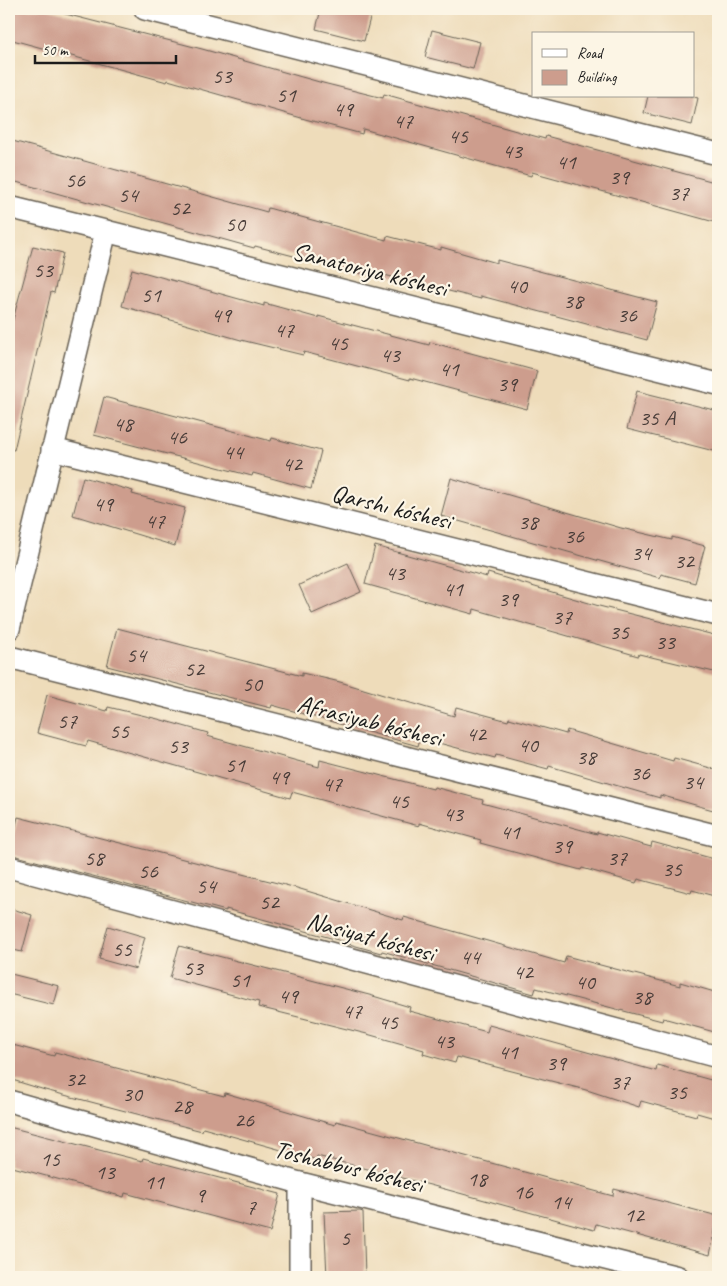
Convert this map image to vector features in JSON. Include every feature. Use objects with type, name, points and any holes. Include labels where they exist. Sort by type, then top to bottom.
[{"type":"street","points":[[145,9],[718,154]]},
{"type":"street","name":"Sanatoriya kóshesi","points":[[9,206],[718,384]]},
{"type":"street","points":[[9,629],[106,231]]},
{"type":"street","name":"Qarshı kóshesi","points":[[52,449],[718,615]]},
{"type":"street","name":"Afrasiyab kóshesi","points":[[9,657],[718,836]]},
{"type":"street","name":"Nasiyat kóshesi","points":[[9,867],[718,1057]]},
{"type":"street","name":"Toshabbus kóshesi","points":[[9,1101],[300,1183],[678,1277]]},
{"type":"street","points":[[300,1183],[300,1277]]},
{"type":"building","points":[[9,9],[46,9],[202,49],[323,83],[383,98],[384,94],[545,139],[546,136],[718,183],[718,223],[532,172],[531,176],[363,129],[362,134],[168,80],[167,82],[9,39]]},
{"type":"building","points":[[321,9],[350,9],[371,14],[364,41],[316,29]]},
{"type":"building","points":[[432,30],[480,42],[473,69],[425,57]]},
{"type":"building","points":[[648,98],[698,98],[692,125],[644,113]]},
{"type":"building","points":[[9,140],[267,212],[268,208],[386,240],[387,236],[441,250],[441,247],[497,263],[497,260],[657,302],[647,340],[481,296],[481,299],[368,271],[367,275],[255,246],[254,248],[9,180]]},
{"type":"building","points":[[33,246],[63,253],[54,293],[51,292],[14,450],[9,449],[9,334]]},
{"type":"building","points":[[132,269],[264,306],[264,303],[429,345],[430,342],[537,371],[527,409],[304,352],[303,355],[241,340],[122,306]]},
{"type":"building","points":[[637,391],[718,411],[718,452],[627,429]]},
{"type":"building","points":[[104,397],[271,441],[272,438],[321,451],[311,489],[253,473],[252,476],[94,435]]},
{"type":"building","points":[[83,477],[133,491],[132,494],[185,508],[175,546],[73,515]]},
{"type":"building","points":[[451,478],[621,528],[672,540],[672,537],[705,546],[695,583],[661,574],[660,578],[441,516]]},
{"type":"building","points":[[375,546],[487,577],[488,573],[599,606],[718,636],[718,673],[639,654],[638,656],[474,609],[473,614],[365,584]]},
{"type":"building","points":[[348,563],[361,592],[312,614],[299,585]]},
{"type":"building","points":[[117,628],[302,676],[302,673],[340,682],[454,716],[456,707],[508,721],[509,718],[566,734],[567,730],[673,761],[674,758],[718,770],[718,791],[713,810],[660,795],[660,798],[549,766],[548,769],[496,755],[495,758],[420,738],[418,746],[272,705],[271,708],[107,666]]},
{"type":"building","points":[[47,695],[107,711],[108,707],[158,719],[208,733],[207,736],[319,767],[320,760],[483,800],[482,803],[597,834],[597,832],[651,847],[652,842],[718,860],[718,897],[692,890],[691,893],[638,879],[636,883],[582,868],[581,870],[480,843],[481,840],[419,823],[419,826],[292,792],[290,798],[88,741],[86,746],[37,733]]},
{"type":"building","points":[[18,817],[297,888],[403,920],[404,917],[564,963],[566,956],[680,986],[680,982],[718,993],[718,1033],[663,1018],[662,1021],[536,988],[534,994],[226,909],[226,911],[9,854]]},
{"type":"building","points":[[9,908],[32,915],[22,952],[9,949]]},
{"type":"building","points":[[108,926],[145,937],[136,969],[99,959]]},
{"type":"building","points":[[179,946],[373,996],[410,1007],[409,1011],[487,1032],[489,1025],[656,1071],[657,1065],[718,1082],[718,1119],[697,1113],[696,1116],[641,1101],[639,1107],[590,1091],[457,1057],[455,1063],[423,1054],[424,1050],[258,1007],[259,1002],[170,978]]},
{"type":"building","points":[[11,974],[59,986],[54,1005],[9,994]]},
{"type":"building","points":[[9,1044],[54,1056],[55,1052],[224,1096],[225,1093],[335,1125],[336,1121],[613,1196],[614,1189],[718,1216],[710,1255],[596,1224],[594,1230],[317,1156],[317,1160],[203,1128],[202,1131],[45,1090],[9,1079]]},
{"type":"building","points":[[9,1127],[142,1161],[143,1158],[280,1194],[270,1232],[125,1193],[124,1197],[9,1166]]},
{"type":"building","points":[[324,1212],[363,1212],[365,1277],[327,1277]]}]
